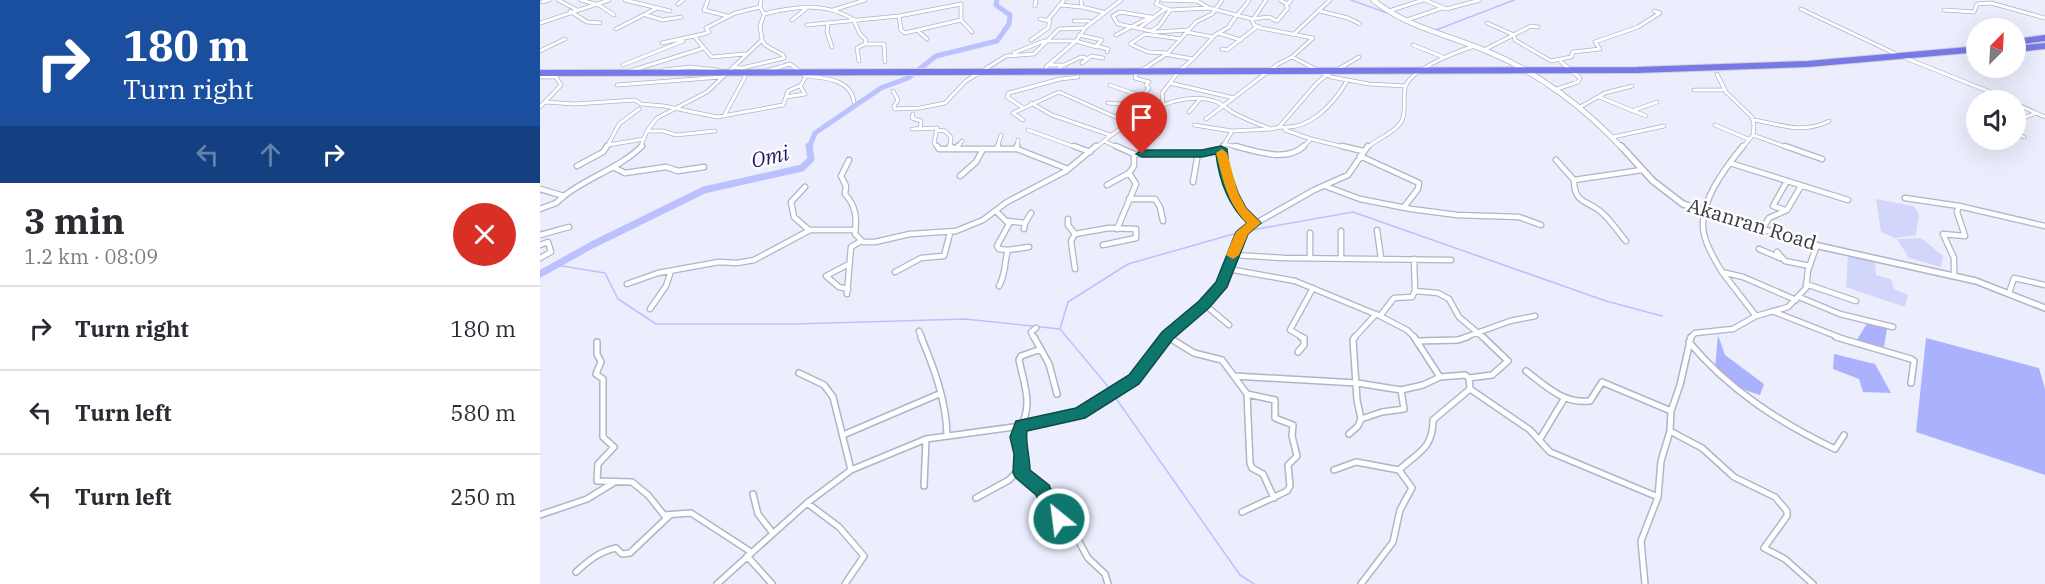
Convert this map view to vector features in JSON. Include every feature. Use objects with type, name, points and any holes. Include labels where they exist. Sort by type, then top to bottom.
[{"type":"highway","points":[[2026,41],[2045,38]]},
{"type":"highway","points":[[2026,48],[2045,46]]},
{"type":"highway","points":[[540,75],[1637,70],[1808,64],[1966,50]]},
{"type":"main road","name":"Akanran Road","points":[[1372,0],[1429,32],[1476,46],[1505,59],[1580,107],[1613,137],[1642,171],[1666,194],[1683,204],[1817,245],[1954,275],[2009,293],[2045,308]]},
{"type":"street","points":[[542,2],[549,0]]},
{"type":"street","points":[[558,0],[577,10]]},
{"type":"street","points":[[567,5],[580,0],[599,5],[614,15]]},
{"type":"street","points":[[540,23],[570,11],[609,0]]},
{"type":"street","points":[[625,0],[670,11]]},
{"type":"street","points":[[631,2],[636,0]]},
{"type":"street","points":[[678,4],[682,0]]},
{"type":"street","points":[[708,0],[704,10],[730,16]]},
{"type":"street","points":[[733,67],[739,68],[784,58],[783,55],[765,45],[762,40],[760,26],[764,14],[760,7],[761,0]]},
{"type":"street","points":[[833,10],[865,0]]},
{"type":"street","points":[[957,0],[961,4],[961,20],[972,32]]},
{"type":"street","points":[[1035,6],[1036,0]]},
{"type":"street","points":[[1047,21],[1064,0]]},
{"type":"street","points":[[1081,0],[1082,7]]},
{"type":"street","points":[[1065,64],[1047,66],[1076,41],[1089,21],[1114,7],[1121,0]]},
{"type":"street","points":[[1158,0],[1155,3],[1170,10],[1209,8],[1252,19],[1269,17],[1279,20]]},
{"type":"street","points":[[1162,0],[1201,2],[1209,8]]},
{"type":"street","points":[[1147,99],[1145,93],[1149,88],[1146,85],[1149,82],[1135,78],[1135,75],[1166,54],[1196,22],[1212,14],[1222,0]]},
{"type":"street","points":[[1161,103],[1162,93],[1178,72],[1213,37],[1240,15],[1249,0]]},
{"type":"street","points":[[1252,19],[1266,0]]},
{"type":"street","points":[[1280,0],[1279,2],[1287,4]]},
{"type":"street","points":[[1270,30],[1291,0]]},
{"type":"street","points":[[1294,34],[1330,0]]},
{"type":"street","points":[[1389,11],[1421,0],[1442,8]]},
{"type":"street","points":[[1407,20],[1442,8],[1480,0]]},
{"type":"street","points":[[1986,0],[2045,18]]},
{"type":"street","points":[[1996,0],[2001,6]]},
{"type":"street","points":[[784,8],[789,2]]},
{"type":"street","points":[[1944,10],[1974,12],[1977,4],[1991,3]]},
{"type":"street","points":[[807,25],[899,15],[961,4]]},
{"type":"street","points":[[1061,5],[1103,12]]},
{"type":"street","points":[[623,65],[627,61],[647,56],[708,32],[706,28],[730,16],[760,7]]},
{"type":"street","points":[[764,14],[784,8],[808,7],[833,10],[855,21],[860,34],[866,40],[865,44]]},
{"type":"street","points":[[792,20],[808,7]]},
{"type":"street","points":[[616,29],[657,8]]},
{"type":"street","points":[[1116,35],[1165,9]]},
{"type":"street","points":[[1801,9],[1850,29],[1901,56],[1985,90]]},
{"type":"street","points":[[1151,31],[1159,26],[1170,10]]},
{"type":"street","points":[[570,11],[587,22],[600,23]]},
{"type":"street","points":[[1320,11],[1348,18],[1360,24]]},
{"type":"street","points":[[1487,23],[1513,36],[1515,40],[1546,59],[1559,60],[1571,57],[1571,53],[1574,52],[1600,49],[1595,42],[1609,35],[1633,30],[1651,21],[1660,13],[1654,11]]},
{"type":"street","points":[[1150,17],[1120,12],[1113,16],[1118,24],[1131,27],[1151,31],[1187,31],[1213,37]]},
{"type":"street","points":[[646,15],[656,20],[673,21],[681,17]]},
{"type":"street","points":[[899,15],[903,32],[961,20]]},
{"type":"street","points":[[540,16],[547,20]]},
{"type":"street","points":[[1139,28],[1150,17]]},
{"type":"street","points":[[1206,119],[1314,39],[1270,30],[1258,26],[1252,19]]},
{"type":"street","points":[[1031,40],[1049,26],[1050,21],[1040,20]]},
{"type":"street","points":[[1074,21],[1089,21]]},
{"type":"street","points":[[1012,53],[1026,56],[1034,54],[1061,28],[1062,22]]},
{"type":"street","points":[[828,24],[827,32],[832,47]]},
{"type":"street","points":[[1049,26],[1084,28]]},
{"type":"street","points":[[1222,50],[1227,50],[1242,40],[1258,26]]},
{"type":"street","points":[[1484,50],[1531,26],[1538,27]]},
{"type":"street","points":[[917,30],[927,39]]},
{"type":"street","points":[[1042,33],[1108,49],[1107,52]]},
{"type":"street","points":[[1218,33],[1242,40]]},
{"type":"street","points":[[1181,39],[1145,34],[1130,44],[1148,52],[1193,59]]},
{"type":"street","points":[[1079,35],[1102,40],[1096,45],[1097,47],[1091,49],[1082,63]]},
{"type":"street","points":[[694,37],[712,57],[746,54]]},
{"type":"street","points":[[893,91],[898,100],[894,106],[895,109],[921,108],[945,103],[966,81],[1026,45],[1051,37]]},
{"type":"street","points":[[540,51],[566,39]]},
{"type":"street","points":[[662,43],[672,39],[685,40]]},
{"type":"street","points":[[540,209],[556,203],[578,185],[634,154],[643,145],[647,131],[657,118],[707,92],[762,40]]},
{"type":"street","points":[[859,61],[857,48],[865,44],[884,44],[885,62]]},
{"type":"street","points":[[1413,45],[1443,57]]},
{"type":"street","points":[[717,584],[772,532],[851,470],[926,438],[1021,426],[1080,414],[1134,380],[1167,336],[1204,304],[1222,284],[1242,232],[1254,223],[1348,175],[1361,154],[1399,126],[1406,112],[1406,86],[1413,77],[1443,57],[1476,46]]},
{"type":"street","points":[[617,74],[703,47]]},
{"type":"street","points":[[1060,67],[1085,57],[1103,58]]},
{"type":"street","points":[[1292,57],[1326,75],[1347,81],[1406,86]]},
{"type":"street","points":[[1110,84],[1161,103],[1200,99],[1223,105],[1233,113],[1271,129],[1280,127],[1326,75],[1359,57]]},
{"type":"street","points":[[1554,90],[1578,82],[1580,78],[1559,60]]},
{"type":"street","points":[[743,72],[762,72],[790,64],[806,76],[831,79],[846,86],[852,92],[854,102]]},
{"type":"street","points":[[662,71],[690,67],[727,71]]},
{"type":"street","points":[[724,116],[724,111],[735,97],[745,77],[739,68]]},
{"type":"street","points":[[1716,74],[1722,90],[1744,106],[1755,120],[1793,129],[1821,127],[1829,121]]},
{"type":"street","points":[[540,75],[556,77],[561,86],[540,107]]},
{"type":"street","points":[[617,85],[722,76]]},
{"type":"street","points":[[545,102],[575,104],[635,100],[641,104],[674,108],[708,116],[724,116],[783,105],[788,91],[800,86],[806,76]]},
{"type":"street","points":[[1022,107],[1020,103],[1007,97],[1010,93],[1060,79],[1078,77]]},
{"type":"street","points":[[1194,125],[1232,131],[1286,130],[1300,126],[1336,97],[1347,81]]},
{"type":"street","points":[[1170,83],[1234,98]]},
{"type":"street","points":[[786,97],[805,93],[800,86]]},
{"type":"street","points":[[1580,107],[1605,93],[1632,86]]},
{"type":"street","points":[[1695,90],[1722,90]]},
{"type":"street","points":[[1023,120],[1013,113],[1031,103],[1063,92],[1129,123]]},
{"type":"street","points":[[1108,103],[1120,104],[1138,96]]},
{"type":"street","points":[[1599,97],[1646,116]]},
{"type":"street","points":[[1132,99],[1143,102],[1147,99]]},
{"type":"street","points":[[1189,112],[1200,99]]},
{"type":"street","points":[[1632,111],[1657,102]]},
{"type":"street","points":[[1031,103],[1052,115],[1110,135]]},
{"type":"street","points":[[847,265],[826,276],[838,287],[847,291],[850,274],[847,265],[851,248],[861,241],[875,242],[906,235],[950,233],[983,220],[997,212],[1011,199],[1068,169],[1110,135],[1161,103]]},
{"type":"street","points":[[2026,108],[2045,117]]},
{"type":"street","points":[[577,166],[603,152],[616,126],[639,109]]},
{"type":"street","points":[[2026,117],[2036,113]]},
{"type":"street","points":[[912,114],[912,118],[921,121],[920,129]]},
{"type":"street","points":[[1755,120],[1753,135],[1719,176],[1702,221],[1703,231],[1722,272],[1756,316]]},
{"type":"street","points":[[1715,125],[1748,140]]},
{"type":"street","points":[[1613,137],[1664,126]]},
{"type":"street","points":[[1280,127],[1361,154],[1419,183],[1418,189],[1404,207]]},
{"type":"street","points":[[912,129],[945,131],[951,137],[950,146],[958,150]]},
{"type":"street","points":[[937,130],[934,146],[939,149],[982,151],[998,148],[1017,149],[1068,169]]},
{"type":"street","points":[[1028,130],[1090,152]]},
{"type":"street","points":[[647,131],[663,131],[676,135],[715,131]]},
{"type":"street","points":[[1232,131],[1221,149],[1226,175],[1240,210],[1254,223]]},
{"type":"street","points":[[998,148],[1001,135]]},
{"type":"street","points":[[1753,135],[1822,159]]},
{"type":"street","points":[[608,145],[644,139]]},
{"type":"street","points":[[1224,144],[1257,152],[1290,154],[1297,152],[1311,139]]},
{"type":"street","points":[[1017,149],[1018,140]]},
{"type":"street","points":[[958,150],[962,141]]},
{"type":"street","points":[[1104,141],[1134,154],[1198,153],[1221,149]]},
{"type":"street","points":[[960,176],[976,162],[982,151]]},
{"type":"street","points":[[1193,182],[1198,153]]},
{"type":"street","points":[[1107,185],[1129,173],[1134,166],[1134,154]]},
{"type":"street","points":[[849,160],[841,176],[846,186],[845,194],[854,204],[857,215],[855,234],[861,241]]},
{"type":"street","points":[[1556,160],[1574,180],[1575,189],[1583,203],[1600,211],[1626,241]]},
{"type":"street","points":[[1730,163],[1848,200]]},
{"type":"street","points":[[613,167],[625,173],[666,167],[678,171],[704,167]]},
{"type":"street","points":[[1574,180],[1642,171]]},
{"type":"street","points":[[1117,229],[1136,184],[1129,173]]},
{"type":"street","points":[[1786,211],[1773,206],[1787,181]]},
{"type":"street","points":[[1325,186],[1360,199],[1404,207],[1457,215],[1519,217],[1541,225]]},
{"type":"street","points":[[1763,228],[1769,218],[1786,211],[1794,202],[1801,186]]},
{"type":"street","points":[[805,187],[791,202],[792,212],[809,230]]},
{"type":"street","points":[[540,189],[564,196]]},
{"type":"street","points":[[1129,199],[1155,198],[1163,221]]},
{"type":"street","points":[[1905,198],[1959,206],[2045,226]]},
{"type":"street","points":[[1954,275],[1954,258],[1942,234],[1965,236],[1957,212],[1959,206]]},
{"type":"street","points":[[997,212],[1008,221],[1025,223]]},
{"type":"street","points":[[1024,229],[1031,213]]},
{"type":"street","points":[[1068,219],[1068,225],[1075,234]]},
{"type":"street","points":[[1008,221],[1009,224],[997,246],[999,249],[1029,248]]},
{"type":"street","points":[[540,235],[569,227]]},
{"type":"street","points":[[1075,269],[1071,237],[1075,234],[1134,228],[1137,237],[1103,245]]},
{"type":"street","points":[[627,284],[651,274],[718,262],[737,263],[753,260],[809,230],[855,230]]},
{"type":"street","points":[[1377,230],[1381,258]]},
{"type":"street","points":[[1341,231],[1341,258]]},
{"type":"street","points":[[895,272],[921,258],[944,256],[950,233]]},
{"type":"street","points":[[1310,233],[1310,258]]},
{"type":"street","points":[[540,245],[548,242],[552,252],[540,258]]},
{"type":"street","points":[[1645,584],[1641,541],[1658,497],[1661,461],[1670,431],[1671,411],[1680,385],[1690,337],[1695,333],[1733,329],[1756,316],[1788,307],[1798,299],[1806,284],[1809,266],[1817,245]]},
{"type":"street","points":[[1759,249],[1785,261],[1809,266]]},
{"type":"street","points":[[999,286],[1005,276],[1005,260],[1008,250]]},
{"type":"street","points":[[1777,252],[1780,258]]},
{"type":"street","points":[[1233,255],[1451,260]]},
{"type":"street","points":[[1349,434],[1358,426],[1361,419],[1353,340],[1360,329],[1394,298],[1410,298],[1415,291],[1414,259]]},
{"type":"street","points":[[1228,269],[1295,281],[1378,315],[1407,330],[1418,341],[1440,377]]},
{"type":"street","points":[[650,309],[666,286],[671,271]]},
{"type":"street","points":[[1722,272],[1743,277],[1840,314],[1893,327]]},
{"type":"street","points":[[2009,293],[2014,278],[2045,285]]},
{"type":"street","points":[[1806,284],[1856,301]]},
{"type":"street","points":[[1298,352],[1304,345],[1304,338],[1290,330],[1312,288]]},
{"type":"street","points":[[1234,376],[1357,383],[1401,390],[1423,385],[1440,377],[1462,374],[1469,378],[1492,375],[1509,362],[1459,317],[1449,299],[1444,295],[1415,291]]},
{"type":"street","points":[[1204,304],[1229,325]]},
{"type":"street","points":[[1772,311],[1834,336],[1911,359],[1914,361],[1911,383]]},
{"type":"street","points":[[1418,341],[1458,340],[1510,321],[1535,316]]},
{"type":"street","points":[[1036,328],[1031,332],[1049,364],[1057,394]]},
{"type":"street","points":[[920,331],[937,375],[939,394],[946,410],[947,434]]},
{"type":"street","points":[[1167,336],[1194,353],[1222,360],[1247,394],[1250,463],[1252,468],[1263,474],[1274,498]]},
{"type":"street","points":[[597,342],[597,354],[601,362],[596,374],[603,378],[603,437],[614,447],[598,464],[597,481],[629,481],[648,495],[660,512],[669,516],[691,513],[749,554],[772,584]]},
{"type":"street","points":[[1689,342],[1729,385],[1796,428],[1835,448],[1844,435]]},
{"type":"street","points":[[1041,349],[1019,359],[1027,412],[1018,437],[1023,475],[1043,490],[1052,513],[1071,527],[1088,558],[1105,574],[1108,584]]},
{"type":"street","points":[[1526,371],[1564,399],[1573,402],[1590,401],[1602,382],[1671,411]]},
{"type":"street","points":[[798,373],[817,380],[833,397],[851,470]]},
{"type":"street","points":[[1469,378],[1470,389]]},
{"type":"street","points":[[1470,389],[1510,414],[1540,439],[1550,452],[1658,497]]},
{"type":"street","points":[[1399,470],[1422,454],[1430,443],[1433,420],[1470,389]]},
{"type":"street","points":[[1361,419],[1404,409],[1401,390]]},
{"type":"street","points":[[843,435],[898,412],[914,402],[939,394]]},
{"type":"street","points":[[1242,512],[1284,494],[1290,486],[1287,469],[1297,456],[1292,436],[1293,425],[1275,418],[1275,400],[1247,394]]},
{"type":"street","points":[[1540,439],[1564,399]]},
{"type":"street","points":[[1670,431],[1693,442],[1734,477],[1772,494],[1782,504],[1787,516],[1764,548],[1785,559],[1813,584]]},
{"type":"street","points":[[924,486],[923,477],[928,452],[926,438]]},
{"type":"street","points":[[1334,470],[1356,462],[1399,470],[1412,488],[1403,504],[1396,536],[1361,584]]},
{"type":"street","points":[[976,498],[1009,480],[1021,466]]},
{"type":"street","points":[[540,515],[587,499],[616,482]]},
{"type":"street","points":[[753,494],[758,514],[772,532]]},
{"type":"street","points":[[807,503],[839,528],[864,556],[845,584]]},
{"type":"street","points":[[576,572],[589,561],[610,549],[616,548],[622,554],[630,553],[669,516]]},
{"type":"shaded area","points":[[1876,199],[1913,206],[1919,214],[1916,235],[1895,238],[1881,232]]},
{"type":"shaded area","points":[[1921,238],[1943,256],[1941,267],[1909,258],[1897,239]]},
{"type":"shaded area","points":[[1848,254],[1875,260],[1876,275],[1891,279],[1894,289],[1908,295],[1905,307],[1846,287]]},
{"type":"shaded area","points":[[1867,323],[1887,329],[1884,347],[1857,340]]},
{"type":"shaded area","points":[[1718,335],[1725,355],[1764,384],[1760,395],[1742,389],[1715,368]]},
{"type":"shaded area","points":[[1926,338],[2039,368],[2045,389],[2045,475],[1916,432]]},
{"type":"shaded area","points":[[1834,354],[1875,364],[1891,393],[1863,392],[1859,379],[1833,369]]},
{"type":"waterway","name":"Omi","points":[[809,147],[815,133],[881,88],[908,78],[936,56],[997,41],[1009,24],[1010,15],[996,5],[997,0]]},
{"type":"waterway","points":[[1351,0],[1390,14]]},
{"type":"waterway","points":[[1436,30],[1514,0]]},
{"type":"waterway","name":"Omi","points":[[540,274],[592,245],[704,190],[802,168],[811,159],[809,147]]},
{"type":"waterway","points":[[1246,231],[1353,212],[1606,301],[1662,316]]},
{"type":"waterway","points":[[1060,329],[1068,302],[1128,264],[1237,233]]},
{"type":"waterway","points":[[556,265],[605,273],[618,299],[656,324],[795,324],[965,319],[1060,329]]},
{"type":"waterway","points":[[1060,329],[1110,389]]},
{"type":"waterway","points":[[1115,397],[1240,575],[1254,584]]},
{"type":"slow traffic","points":[[1222,153],[1232,193],[1245,217],[1254,223],[1242,232],[1233,255]]},
{"type":"route","points":[[1059,519],[1052,513],[1040,486],[1022,473],[1023,460],[1018,437],[1021,426],[1080,414],[1134,380],[1167,336],[1204,304],[1222,284],[1242,232],[1254,223],[1245,217],[1232,193],[1221,149],[1218,152],[1142,154]]}]
